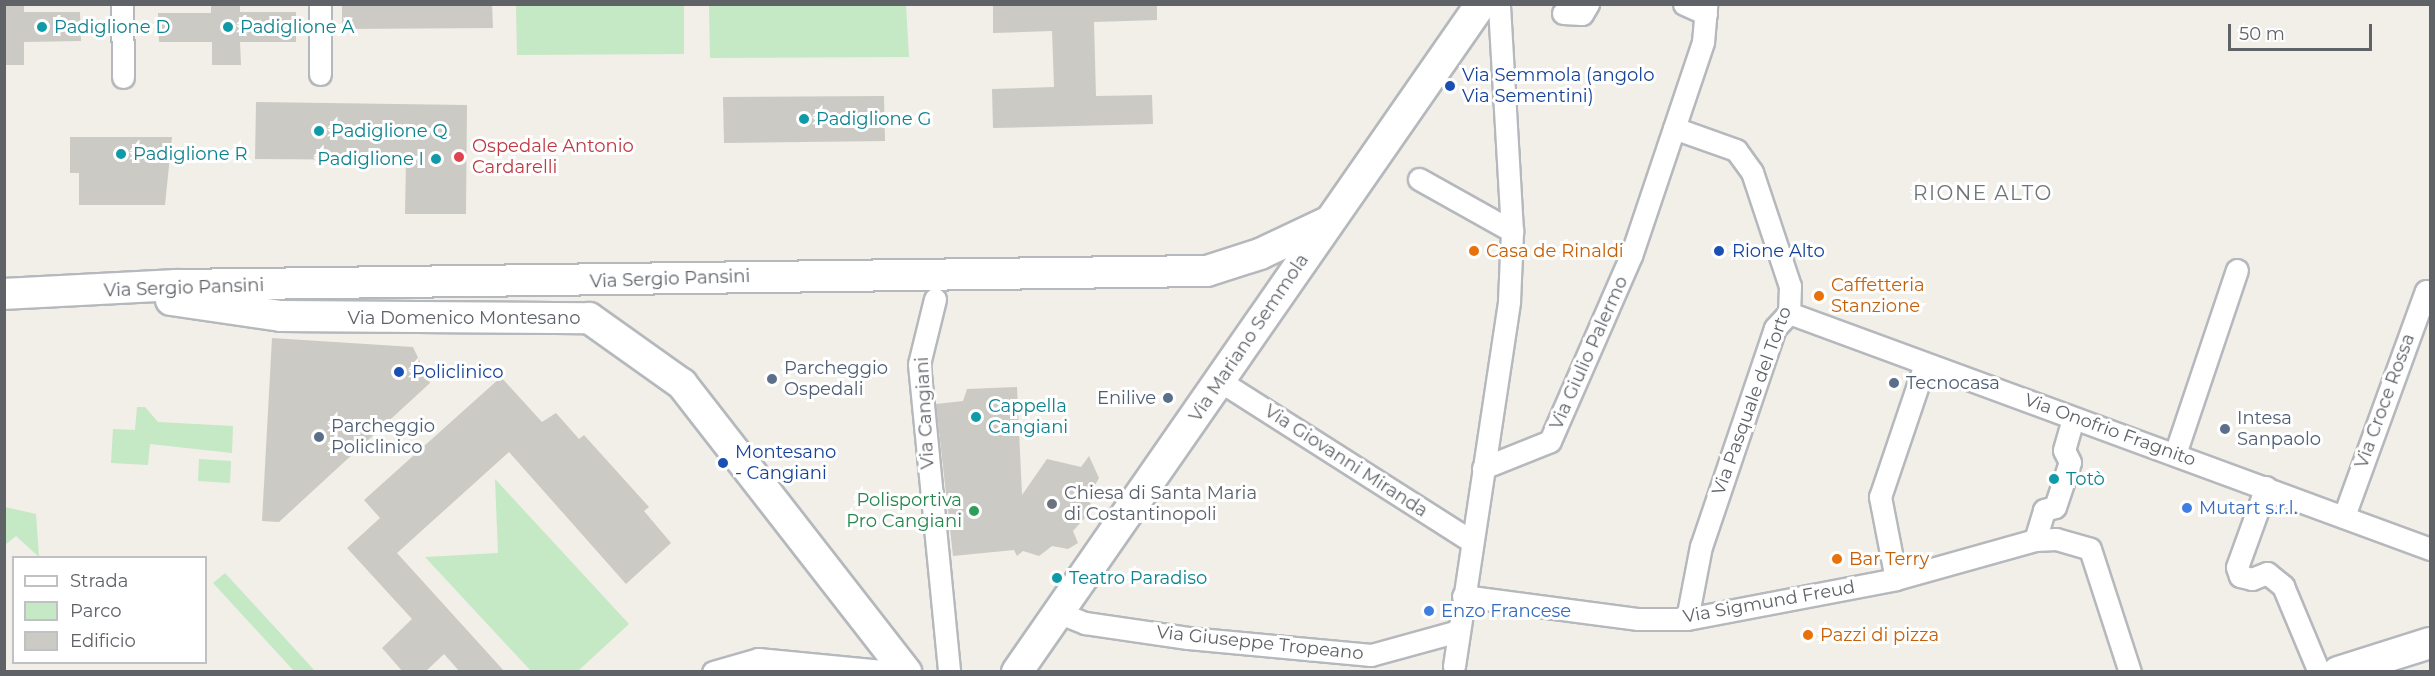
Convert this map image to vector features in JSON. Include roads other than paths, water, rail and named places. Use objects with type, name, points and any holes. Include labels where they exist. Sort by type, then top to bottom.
[{"type":"main road","name":"Via Mariano Semmola","points":[[1017,672],[1221,381],[1326,223],[1481,4]]},
{"type":"main road","name":"Via Sergio Pansini","points":[[4,294],[114,291],[176,285],[1207,271],[1260,254],[1326,223]]},
{"type":"main road","name":"Via Domenico Montesano","points":[[114,291],[281,316],[589,318],[682,384],[906,672]]},
{"type":"main road","points":[[2338,672],[2430,643]]},
{"type":"street","points":[[122,4],[123,77]]},
{"type":"street","points":[[320,4],[320,74]]},
{"type":"street","points":[[1454,666],[1471,541],[1509,301],[1512,231],[1499,4]]},
{"type":"street","points":[[1563,13],[1582,14],[1588,4]]},
{"type":"street","points":[[1684,4],[1706,9]]},
{"type":"street","name":"Via Giulio Palermo","points":[[1483,468],[1550,441],[1631,256],[1703,42],[1706,9]]},
{"type":"street","name":"Via Pasquale del Torto","points":[[1674,128],[1728,143],[1752,172],[1790,286],[1789,313],[1775,328],[1719,491],[1686,619]]},
{"type":"street","points":[[1419,179],[1512,231]]},
{"type":"street","points":[[2175,453],[2238,270]]},
{"type":"street","name":"Via Croce Rossa","points":[[2344,516],[2429,286]]},
{"type":"street","name":"Via Cangiani","points":[[935,300],[920,364],[949,672]]},
{"type":"street","name":"Via Onofrio Fragnito","points":[[1789,313],[2073,418],[2175,453],[2430,549]]},
{"type":"street","points":[[1896,579],[1880,497],[1925,364]]},
{"type":"street","name":"Via Giovanni Miranda","points":[[1221,381],[1471,541]]},
{"type":"street","points":[[2073,418],[2064,450],[2070,462],[2055,507],[2044,510],[2035,540],[2090,549],[2130,672]]},
{"type":"street","points":[[2266,487],[2237,567],[2240,576],[2252,579],[2266,573],[2283,586],[2319,672]]},
{"type":"street","name":"Via Sigmund Freud","points":[[1463,596],[1638,619],[1686,619],[1896,579],[2035,540]]},
{"type":"street","name":"Via Giuseppe Tropeano","points":[[1060,613],[1084,623],[1188,638],[1371,655],[1458,631]]},
{"type":"street","points":[[713,672],[758,659],[891,672]]},
{"type":"place","name":"Padiglione D","points":[[42,27]]},
{"type":"place","name":"Padiglione A","points":[[228,27]]},
{"type":"place","name":"Via Semmola (angolo Via Sementini)","points":[[1450,86]]},
{"type":"place","name":"Padiglione G","points":[[804,119]]},
{"type":"place","name":"Padiglione Q","points":[[319,131]]},
{"type":"place","name":"Padiglione R","points":[[121,154]]},
{"type":"place","name":"Ospedale Antonio Cardarelli","points":[[459,157]]},
{"type":"place","name":"Padiglione I","points":[[436,159]]},
{"type":"place","name":"Casa de Rinaldi","points":[[1474,251]]},
{"type":"place","name":"Rione Alto","points":[[1719,251]]},
{"type":"place","name":"Caffetteria Stanzione","points":[[1819,296]]},
{"type":"place","name":"Policlinico","points":[[399,372]]},
{"type":"place","name":"Parcheggio Ospedali","points":[[772,379]]},
{"type":"place","name":"Tecnocasa","points":[[1894,383]]},
{"type":"place","name":"Enilive","points":[[1168,398]]},
{"type":"place","name":"Cappella Cangiani","points":[[976,417]]},
{"type":"place","name":"Intesa Sanpaolo","points":[[2225,429]]},
{"type":"place","name":"Parcheggio Policlinico","points":[[319,437]]},
{"type":"place","name":"Montesano - Cangiani","points":[[723,463]]},
{"type":"place","name":"Totò","points":[[2054,479]]},
{"type":"place","name":"Chiesa di Santa Maria di Costantinopoli","points":[[1052,504]]},
{"type":"place","name":"Mutart s.r.l.","points":[[2187,508]]},
{"type":"place","name":"Polisportiva Pro Cangiani","points":[[974,511]]},
{"type":"place","name":"Bar Terry","points":[[1837,559]]},
{"type":"place","name":"Teatro Paradiso","points":[[1057,578]]},
{"type":"place","name":"Enzo Francese","points":[[1429,611]]},
{"type":"place","name":"Pazzi di pizza","points":[[1808,635]]},
{"type":"district","name":"RIONE ALTO","points":[[1983,193]]}]
